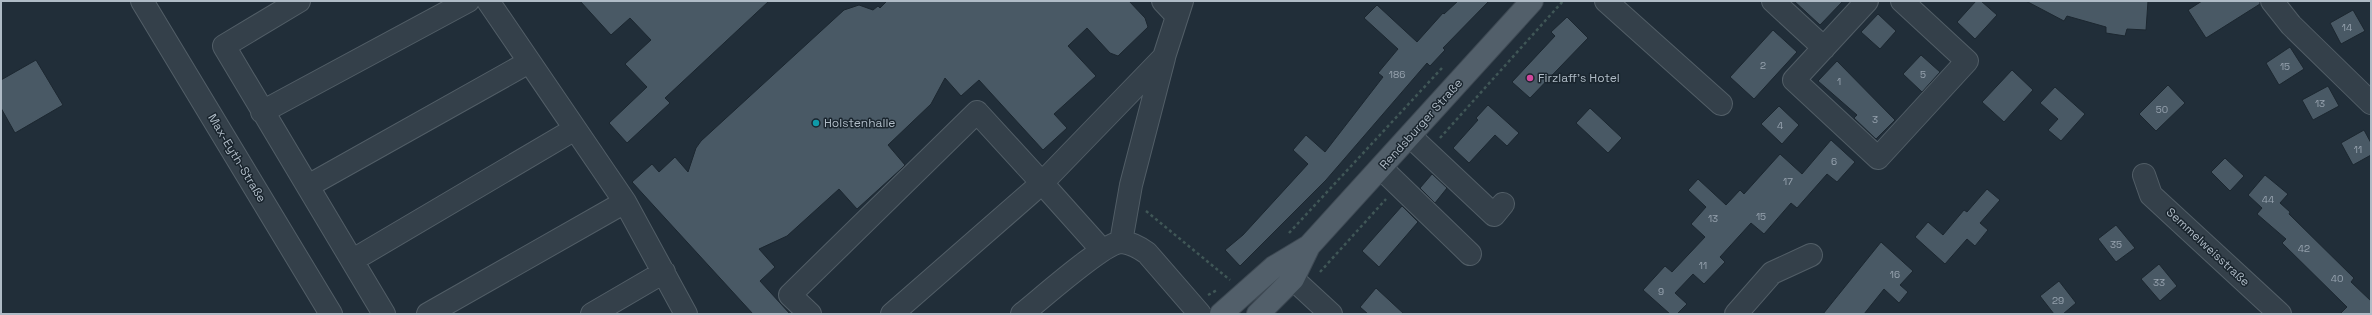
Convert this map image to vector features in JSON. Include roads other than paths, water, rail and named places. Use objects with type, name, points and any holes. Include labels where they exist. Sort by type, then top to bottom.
[{"type":"main road","name":"Rendsburger Straße","points":[[1221,314],[1274,267],[1309,246],[1532,1]]},
{"type":"main road","name":"Rendsburger Straße","points":[[1258,314],[1293,279],[1309,246]]},
{"type":"street","name":"Max-Eyth-Straße","points":[[142,1],[331,314]]},
{"type":"street","points":[[299,1],[224,46],[262,112],[384,314]]},
{"type":"street","points":[[262,112],[468,1]]},
{"type":"street","points":[[488,1],[625,202],[686,314]]},
{"type":"street","points":[[1606,1],[1721,104]]},
{"type":"street","points":[[1773,1],[1824,48]]},
{"type":"street","points":[[1867,1],[1794,80],[1878,158],[1967,61],[1902,1]]},
{"type":"street","points":[[2272,1],[2291,25],[2371,103]]},
{"type":"street","points":[[1022,314],[1112,246],[1129,197],[1164,58],[1174,6]]},
{"type":"street","points":[[892,314],[1042,183],[1164,58]]},
{"type":"street","points":[[308,186],[529,62]]},
{"type":"street","points":[[810,314],[790,295],[977,112],[1042,183],[1112,246],[1139,247],[1147,253],[1196,309]]},
{"type":"street","points":[[352,260],[575,129]]},
{"type":"street","points":[[1410,136],[1494,214],[1503,204]]},
{"type":"street","points":[[1381,168],[1470,254]]},
{"type":"street","name":"Semmelweisstraße","points":[[2144,175],[2151,195],[2280,314]]},
{"type":"street","points":[[428,314],[625,202]]},
{"type":"street","points":[[1736,314],[1772,274],[1811,255]]},
{"type":"street","points":[[592,314],[664,272]]},
{"type":"street","points":[[1293,279],[1331,314]]},
{"type":"place","name":"Firzlaff's Hotel","points":[[1530,78]]},
{"type":"place","name":"Holstenhalle","points":[[816,123]]}]
